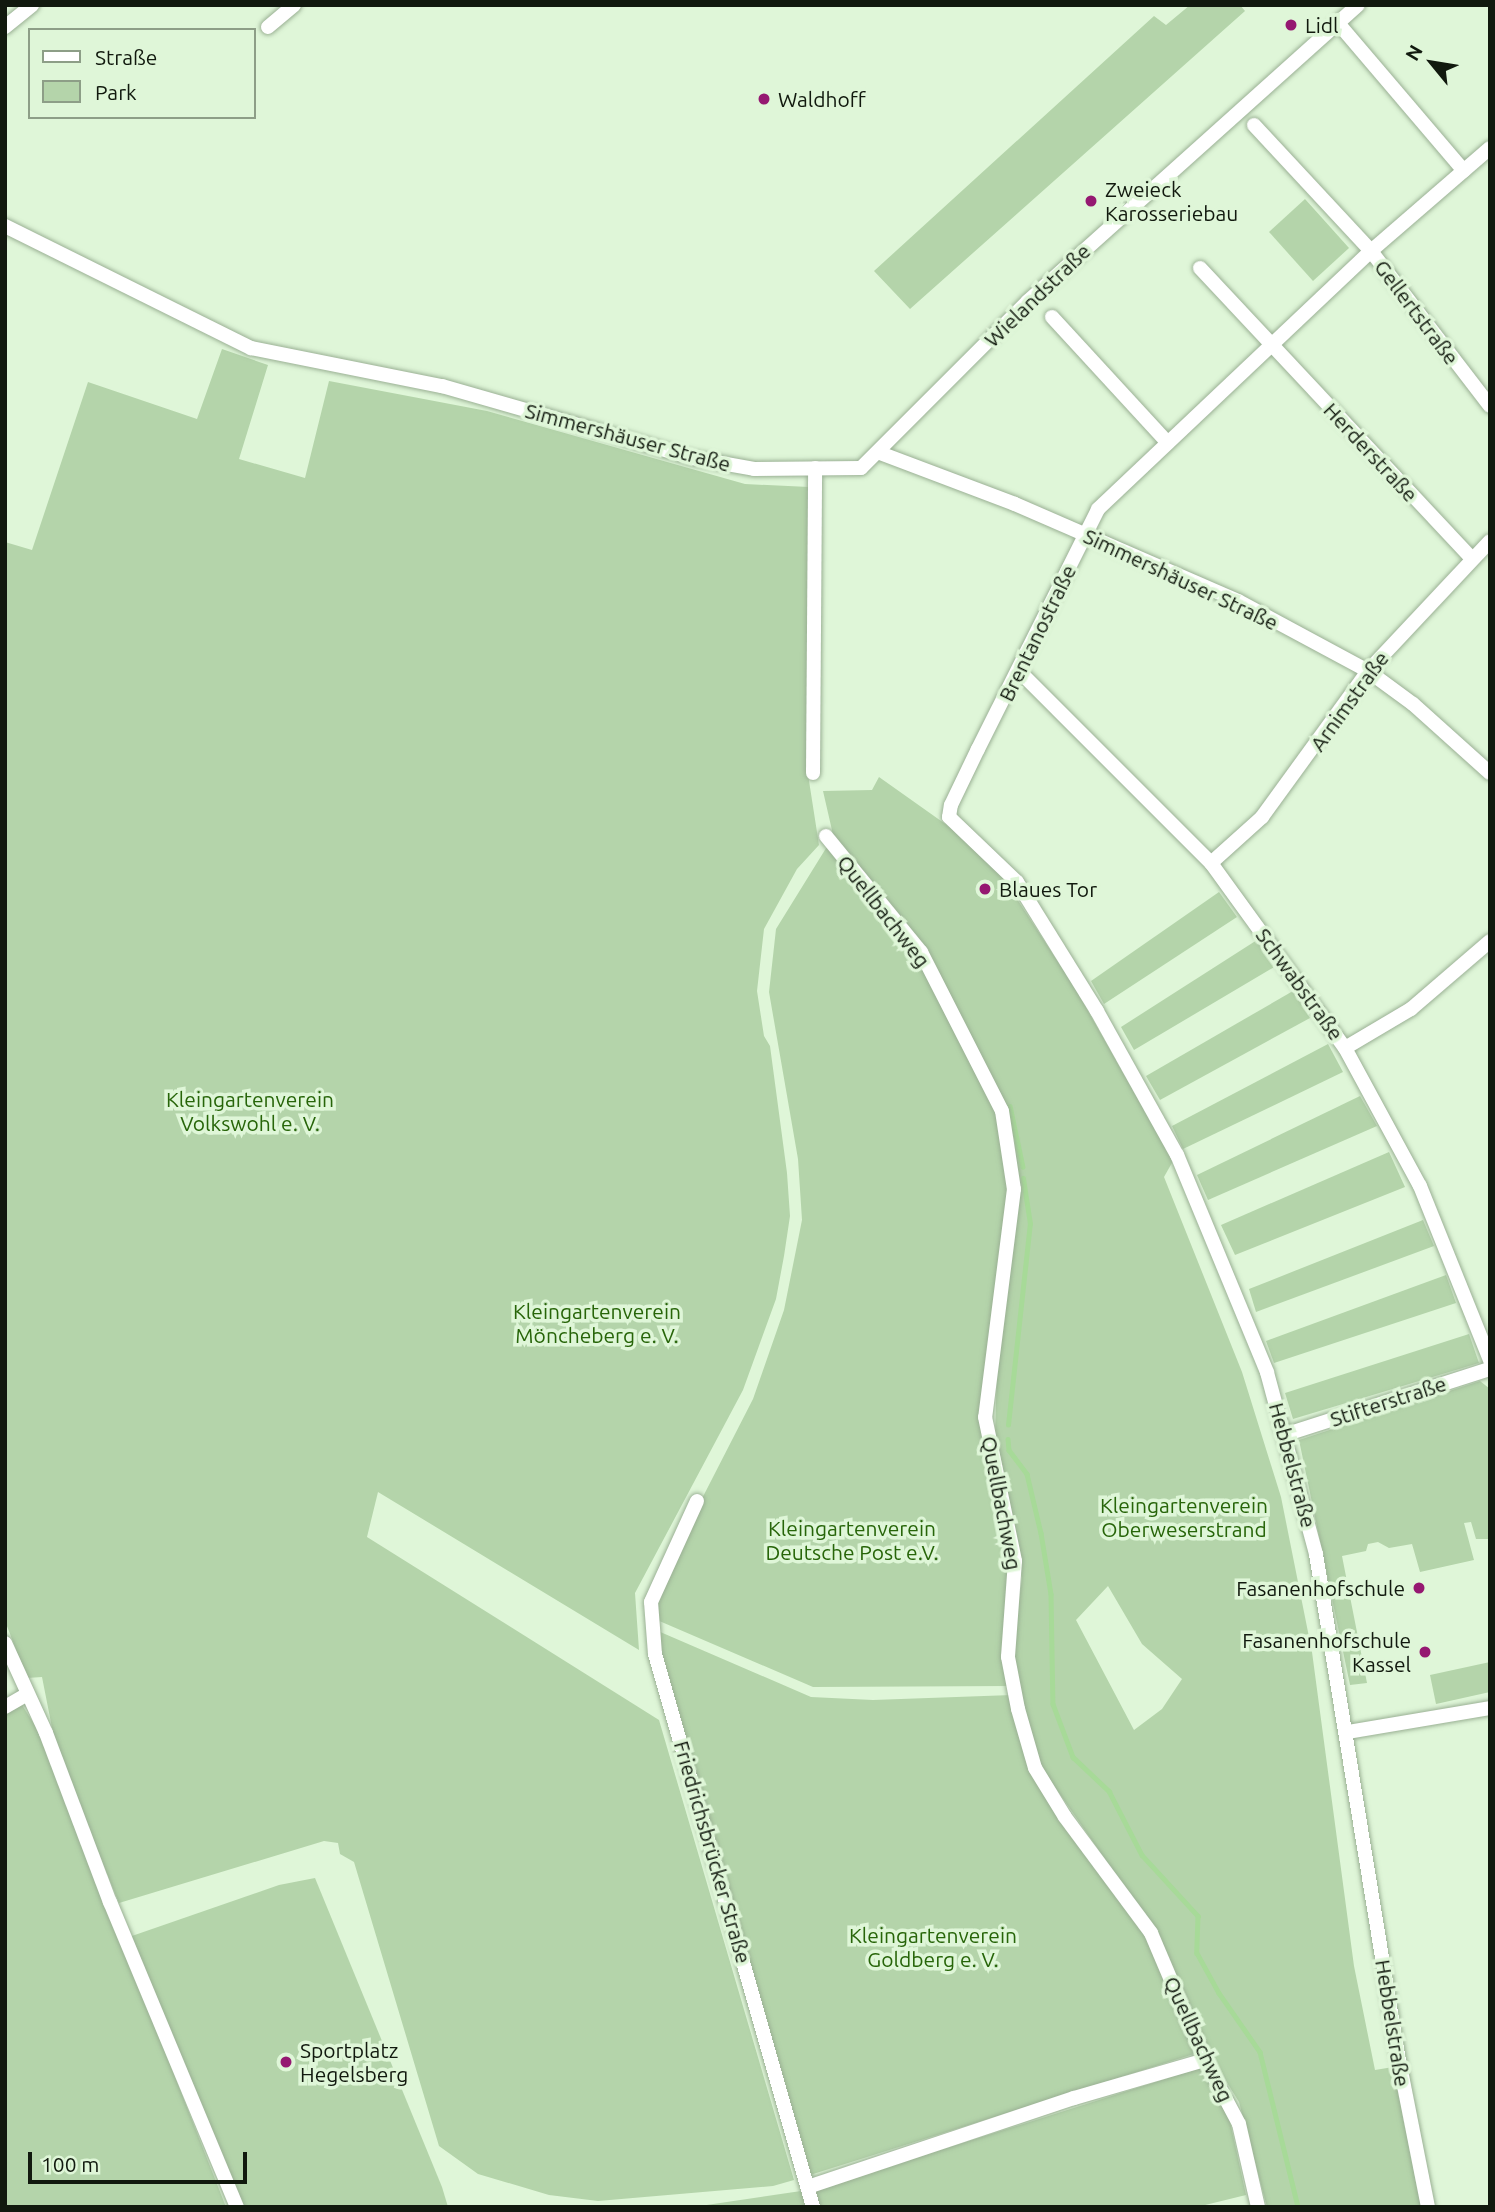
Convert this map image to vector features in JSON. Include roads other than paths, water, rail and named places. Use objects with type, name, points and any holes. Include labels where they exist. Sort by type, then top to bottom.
[{"type":"street","points":[[5,27],[32,5]]},
{"type":"street","points":[[268,27],[294,5]]},
{"type":"street","name":"Wielandstraße","points":[[880,453],[1035,295],[1358,5]]},
{"type":"street","points":[[1338,23],[1464,171]]},
{"type":"street","points":[[1254,125],[1371,251]]},
{"type":"street","name":"Brentanostraße","points":[[951,805],[1098,509],[1166,441],[1371,251],[1490,148]]},
{"type":"street","name":"Simmershäuser Straße","points":[[5,226],[251,348],[442,386],[692,458],[754,469],[861,468],[880,453],[1085,535],[1238,601],[1368,671],[1490,773]]},
{"type":"street","name":"Gellertstraße","points":[[1371,251],[1490,406]]},
{"type":"street","points":[[1200,268],[1270,347]]},
{"type":"street","points":[[1052,317],[1166,441]]},
{"type":"street","name":"Herderstraße","points":[[1270,347],[1471,558]]},
{"type":"street","points":[[813,774],[815,468]]},
{"type":"street","name":"Arnimstraße","points":[[1211,863],[1284,790],[1368,671],[1471,558],[1490,541]]},
{"type":"street","name":"Schwabstraße","points":[[1018,671],[1211,863],[1345,1048],[1424,1194],[1490,1360]]},
{"type":"street","name":"Hebbelstraße","points":[[951,805],[949,817],[1017,882],[1166,1131],[1247,1320],[1287,1433],[1316,1554],[1348,1732],[1398,2061],[1428,2207]]},
{"type":"street","name":"Quellbachweg","points":[[825,836],[921,952],[1002,1111],[1014,1189],[985,1417],[1015,1561],[1008,1657],[1018,1709],[1035,1768],[1065,1817],[1151,1933],[1205,2060],[1239,2124],[1258,2207]]},
{"type":"street","points":[[1345,1048],[1412,1009],[1490,941]]},
{"type":"street","name":"Stifterstraße","points":[[1287,1433],[1490,1369]]},
{"type":"street","name":"Friedrichsbrücker Straße","points":[[697,1502],[651,1602],[655,1654],[813,2207]]},
{"type":"street","points":[[5,1643],[26,1695],[46,1732],[110,1902],[237,2207]]},
{"type":"street","points":[[5,1707],[26,1695]]},
{"type":"street","points":[[1348,1732],[1490,1708]]},
{"type":"street","points":[[808,2187],[1074,2098],[1205,2060]]},
{"type":"waterway","points":[[1010,1106],[1023,1167]]},
{"type":"waterway","points":[[1008,1425],[1030,1224],[1023,1179]]},
{"type":"waterway","points":[[1008,1439],[1009,1450],[1027,1474],[1041,1533],[1051,1594],[1053,1704],[1073,1757],[1109,1791],[1142,1855],[1198,1916],[1197,1953],[1219,1993],[1260,2052],[1298,2207]]},
{"type":"place","name":"Lidl","points":[[1291,25]]},
{"type":"place","name":"Waldhoff","points":[[764,99]]},
{"type":"place","name":"Zweieck Karosseriebau","points":[[1091,201]]},
{"type":"place","name":"Blaues Tor","points":[[985,889]]},
{"type":"place","name":"Fasanenhofschule","points":[[1419,1588]]},
{"type":"place","name":"Fasanenhofschule Kassel","points":[[1425,1652]]},
{"type":"place","name":"Sportplatz Hegelsberg","points":[[286,2062]]},
{"type":"park label","name":"Kleingartenverein Volkswohl e. V.","points":[[250,1111]]},
{"type":"park label","name":"Kleingartenverein Möncheberg e. V.","points":[[597,1323]]},
{"type":"park label","name":"Kleingartenverein Oberweserstrand","points":[[1184,1517]]},
{"type":"park label","name":"Kleingartenverein Deutsche Post e.V.","points":[[852,1540]]},
{"type":"park label","name":"Kleingartenverein Goldberg e. V.","points":[[933,1947]]}]
